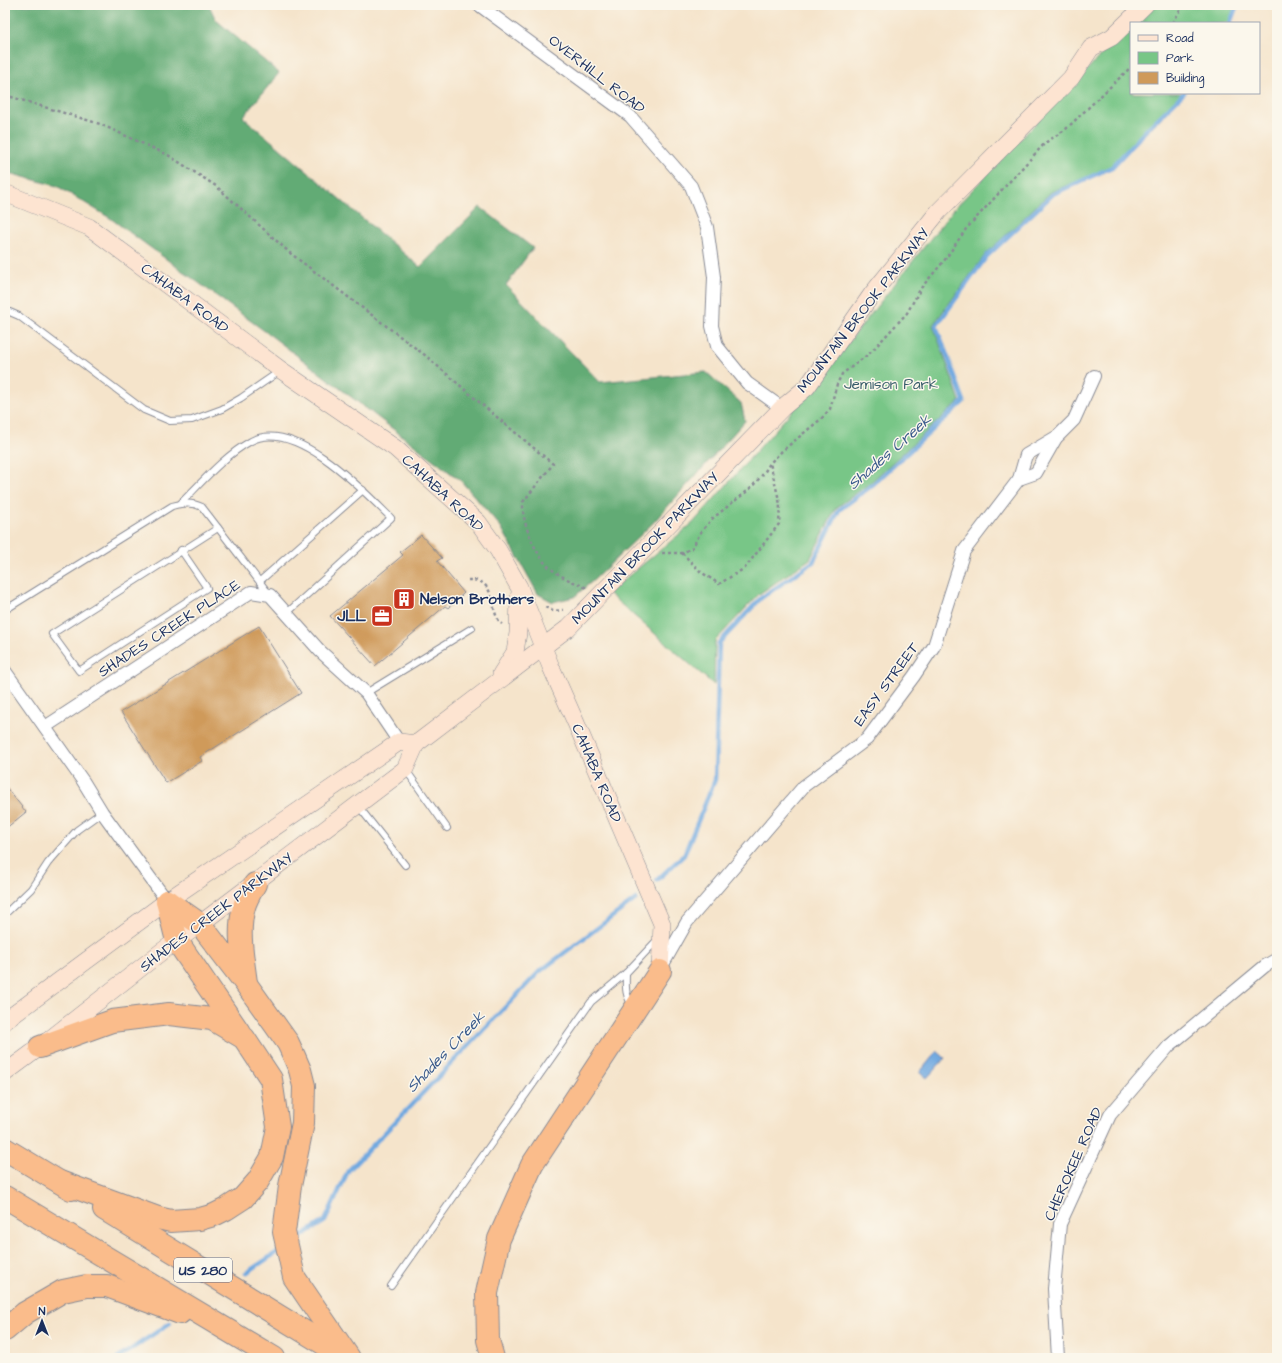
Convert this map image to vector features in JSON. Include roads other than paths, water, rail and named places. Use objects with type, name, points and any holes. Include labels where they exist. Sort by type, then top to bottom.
[{"type":"highway","points":[[246,984],[241,938],[241,921],[244,905],[255,884]]},
{"type":"highway","points":[[167,901],[200,924],[246,984],[288,1043],[300,1070],[304,1086],[303,1123],[290,1186],[284,1232],[294,1277],[348,1358]]},
{"type":"highway","points":[[60,1182],[144,1213],[171,1221],[200,1219],[214,1215],[243,1198],[258,1181],[272,1157],[278,1127],[271,1079],[177,941],[167,901]]},
{"type":"highway","points":[[493,1358],[488,1340],[487,1293],[499,1239],[532,1165],[660,970]]},
{"type":"highway","points":[[40,1047],[112,1020],[169,1014],[212,1019],[244,1038]]},
{"type":"highway","name":"US 280","points":[[6,1150],[348,1358]]},
{"type":"highway","name":"US 280","points":[[5,1197],[274,1358]]},
{"type":"highway","points":[[5,1330],[25,1313],[64,1291],[87,1286],[107,1286],[231,1331]]},
{"type":"main road","name":"MOUNTAIN BROOK PARKWAY","points":[[543,646],[568,628],[617,578],[654,549],[782,408],[807,386],[872,294],[938,212],[1071,78],[1091,48],[1112,37],[1144,5]]},
{"type":"main road","name":"CAHABA ROAD","points":[[5,193],[89,227],[281,370],[395,448],[478,522],[498,550],[519,587],[551,668],[662,924],[660,970]]},
{"type":"main road","points":[[495,684],[515,652],[518,633],[519,587]]},
{"type":"main road","name":"SHADES CREEK PARKWAY","points":[[5,1073],[161,952],[255,884],[405,769],[416,744],[543,646]]},
{"type":"main road","points":[[5,1021],[167,901],[399,742],[416,744]]},
{"type":"street","name":"OVERHILL ROAD","points":[[480,5],[630,116],[691,186],[707,227],[714,277],[712,326],[717,346],[747,383],[782,408]]},
{"type":"street","name":"EASY STREET","points":[[1019,479],[1036,473],[1058,436],[1074,420],[1094,376]]},
{"type":"street","name":"EASY STREET","points":[[660,970],[686,922],[804,786],[867,739],[914,676],[934,646],[964,551],[1019,479],[1026,455],[1058,436]]},
{"type":"street","name":"SHADES CREEK PLACE","points":[[45,727],[251,592],[270,595]]},
{"type":"street","points":[[270,595],[320,651],[366,693],[399,742]]},
{"type":"street","points":[[5,671],[84,781],[102,812],[167,901]]},
{"type":"street","name":"CHEROKEE ROAD","points":[[1058,1358],[1054,1289],[1060,1224],[1110,1115],[1170,1046],[1265,966],[1277,959]]},
{"type":"lane","points":[[5,310],[19,316],[144,410],[170,421],[192,420],[222,409],[281,370]]},
{"type":"lane","points":[[180,504],[231,454],[253,440],[273,436],[297,442],[325,459],[363,490],[391,518],[287,614]]},
{"type":"lane","points":[[260,581],[363,490]]},
{"type":"lane","points":[[5,610],[172,506],[180,504],[195,504],[202,507],[270,595]]},
{"type":"lane","points":[[181,550],[207,588],[79,671],[52,634],[181,550],[218,528]]},
{"type":"lane","points":[[366,693],[472,628]]},
{"type":"lane","points":[[405,769],[447,828]]},
{"type":"lane","points":[[358,805],[405,865]]},
{"type":"lane","points":[[5,914],[31,889],[48,863],[77,830],[102,812]]},
{"type":"lane","points":[[391,1286],[591,1002],[626,972],[661,937]]},
{"type":"lane","points":[[626,972],[626,991],[631,1003],[636,1007]]},
{"type":"water","points":[[937,1051],[945,1058],[927,1078],[920,1072]]},
{"type":"waterway","name":"Shades Creek","points":[[1230,22],[1237,5]]},
{"type":"waterway","name":"Shades Creek","points":[[657,880],[684,855],[715,780],[719,643],[761,598],[813,562],[839,510],[870,487],[964,401],[936,326],[987,256],[1053,194],[1112,167],[1149,127],[1183,94]]},
{"type":"waterway","name":"Shades Creek","points":[[295,1240],[325,1221],[348,1171],[539,972],[636,899]]},
{"type":"waterway","name":"Shades Creek","points":[[246,1273],[279,1251]]},
{"type":"waterway","name":"Shades Creek","points":[[118,1358],[170,1323]]},
{"type":"place","name":"Nelson Brothers","points":[[404,599]]},
{"type":"place","name":"JLL","points":[[382,616]]},
{"type":"park label","name":"Jemison Park","points":[[891,384]]}]
